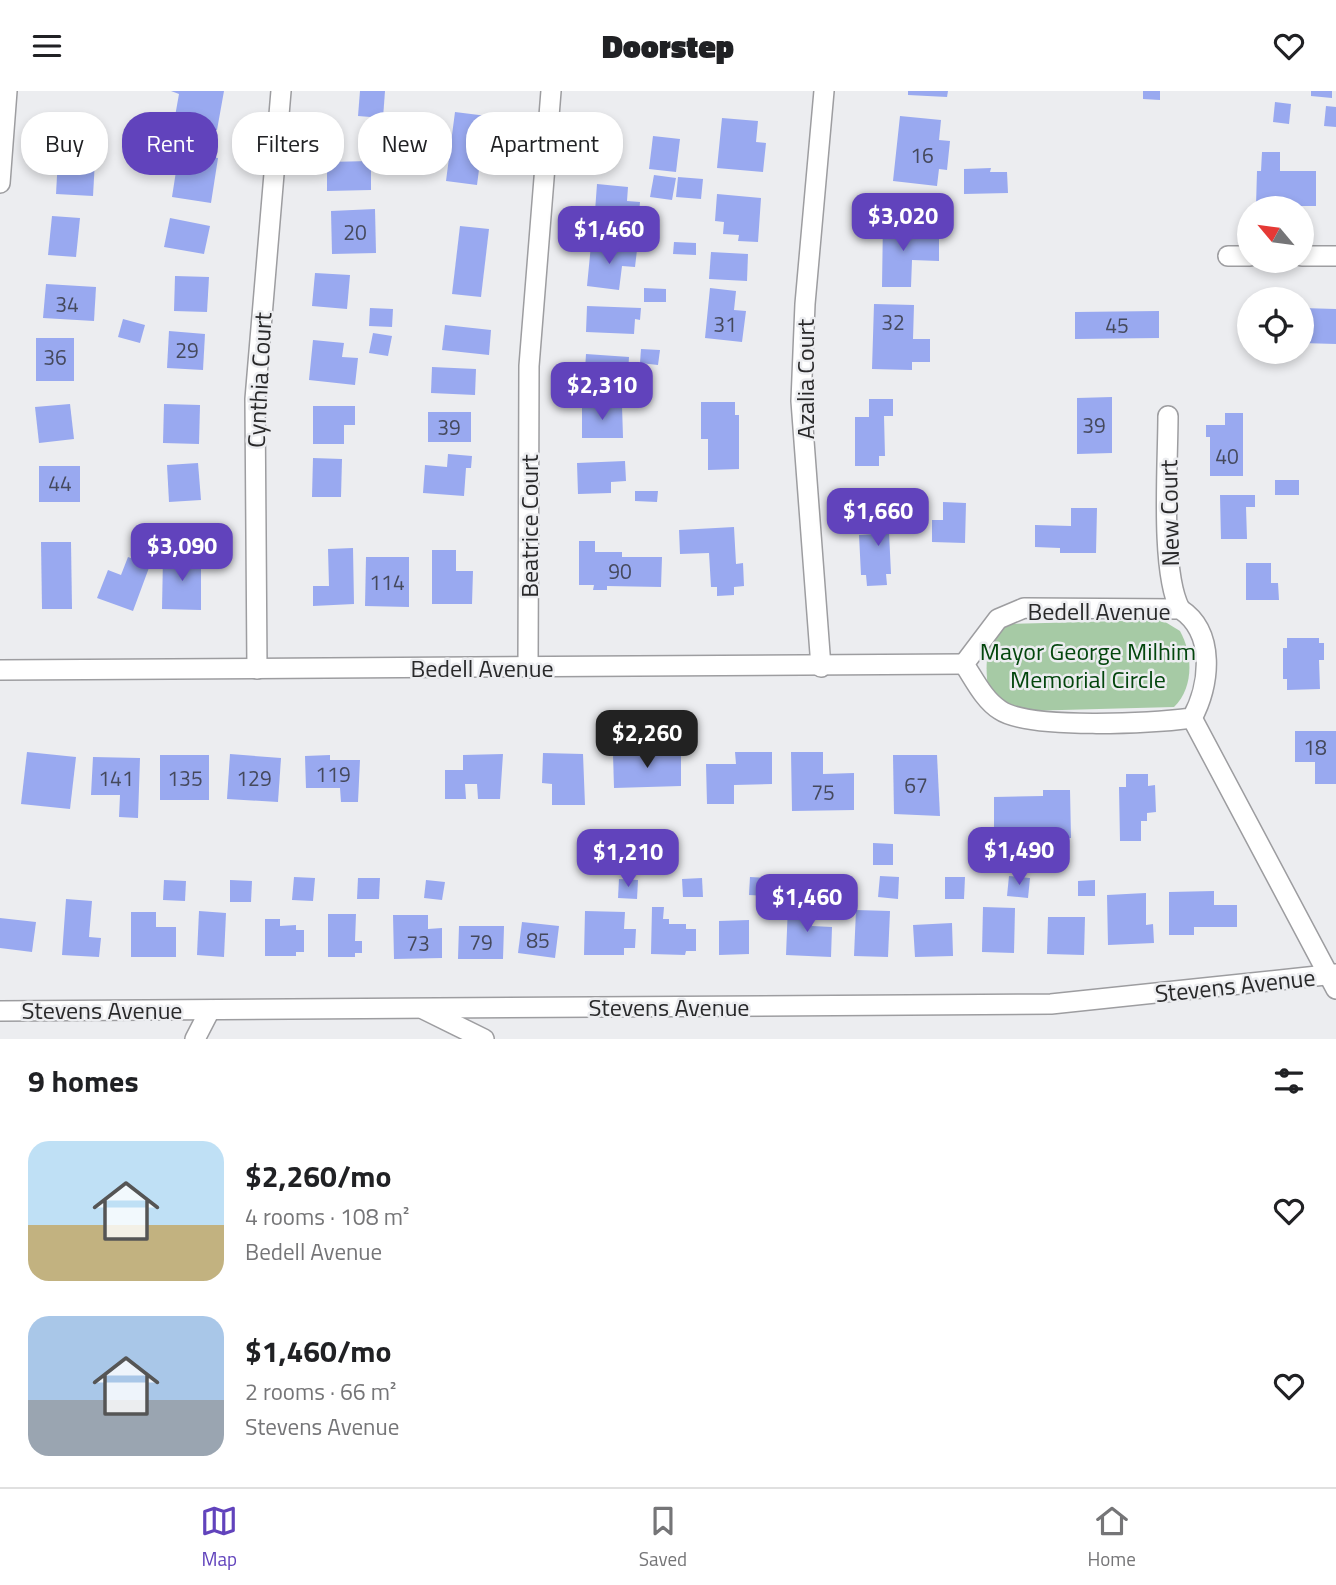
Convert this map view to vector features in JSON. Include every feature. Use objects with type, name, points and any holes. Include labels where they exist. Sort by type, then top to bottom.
[{"type":"street","points":[[0,183],[7,91]]},
{"type":"street","name":"Cynthia Court","points":[[257,669],[255,399],[281,91]]},
{"type":"street","name":"Beatrice Court","points":[[528,668],[529,366],[551,91]]},
{"type":"street","name":"Azalia Court","points":[[821,667],[801,401],[805,304],[824,91]]},
{"type":"street","points":[[1228,256],[1237,256]]},
{"type":"street","points":[[1314,256],[1336,256]]},
{"type":"street","name":"New Court","points":[[1168,416],[1170,582],[1180,609]]},
{"type":"street","name":"Bedell Avenue","points":[[0,670],[821,667],[964,664],[998,619],[1024,608],[1180,609],[1195,622],[1204,645],[1204,692],[1192,718]]},
{"type":"street","points":[[964,664],[998,709],[1030,721],[1160,722],[1192,718],[1333,980]]},
{"type":"street","name":"Stevens Avenue","points":[[0,1011],[1051,1004],[1333,980]]},
{"type":"street","points":[[422,1009],[484,1039]]},
{"type":"street","points":[[195,1039],[209,1010]]},
{"type":"green space","name":"Mayor George Milhim Memorial Circle","points":[[1162,620],[1180,631],[1189,660],[1185,690],[1174,707],[1024,711],[1009,708],[988,689],[988,653],[994,638],[1007,624]]},
{"type":"building","points":[[171,91],[224,91],[218,124],[218,112],[176,112],[179,94]]},
{"type":"building","points":[[360,91],[385,91],[383,112],[358,112]]},
{"type":"building","points":[[908,91],[948,91],[947,97],[908,95]]},
{"type":"building","points":[[1143,91],[1160,91],[1160,100],[1143,99]]},
{"type":"building","points":[[1311,91],[1332,91],[1332,98],[1311,96]]},
{"type":"building","points":[[1275,102],[1291,104],[1289,124],[1273,122]]},
{"type":"building","points":[[1326,106],[1336,107],[1336,127],[1324,126]]},
{"type":"building","points":[[455,112],[466,113],[466,175],[478,175],[477,185],[446,181],[447,175],[452,175]]},
{"type":"building","points":[[900,116],[941,120],[939,140],[950,141],[947,170],[939,169],[937,186],[893,181]]},
{"type":"building","points":[[722,118],[758,121],[756,142],[766,143],[763,172],[717,168]]},
{"type":"building","points":[[653,136],[680,139],[676,172],[649,169]]},
{"type":"building","points":[[1262,152],[1280,152],[1280,171],[1316,171],[1316,206],[1314,196],[1256,196],[1257,171],[1261,171]]},
{"type":"building","points":[[358,161],[358,175],[371,175],[371,190],[327,191],[327,175],[344,175],[344,162]]},
{"type":"building","points":[[991,168],[990,172],[1007,172],[1008,193],[964,194],[964,169]]},
{"type":"building","points":[[57,175],[94,175],[93,196],[56,194]]},
{"type":"building","points":[[175,175],[215,175],[211,203],[172,197]]},
{"type":"building","points":[[654,175],[676,178],[672,200],[650,197]]},
{"type":"building","points":[[678,177],[703,179],[701,199],[676,197]]},
{"type":"building","points":[[597,184],[628,187],[627,201],[640,202],[638,226],[594,225]]},
{"type":"building","points":[[717,194],[761,198],[758,242],[738,241],[739,235],[723,234],[724,222],[715,221]]},
{"type":"building","points":[[375,209],[376,253],[332,254],[331,211]]},
{"type":"building","points":[[52,216],[80,218],[76,257],[48,255]]},
{"type":"building","points":[[170,218],[210,226],[204,254],[164,247]]},
{"type":"building","points":[[883,220],[908,220],[908,239],[939,239],[939,261],[912,260],[911,287],[882,287]]},
{"type":"building","points":[[460,226],[489,229],[481,297],[452,294]]},
{"type":"building","points":[[674,242],[696,243],[696,255],[673,254]]},
{"type":"building","points":[[591,245],[637,250],[635,267],[622,266],[619,290],[587,286]]},
{"type":"building","points":[[711,252],[748,254],[747,281],[709,279]]},
{"type":"building","points":[[315,273],[350,275],[347,309],[312,306]]},
{"type":"building","points":[[175,276],[209,277],[207,312],[174,311]]},
{"type":"building","points":[[46,284],[96,287],[94,321],[43,318]]},
{"type":"building","points":[[644,288],[666,289],[666,302],[644,302]]},
{"type":"building","points":[[710,288],[736,291],[734,310],[746,311],[742,342],[705,338]]},
{"type":"building","points":[[874,304],[914,305],[913,339],[930,339],[930,362],[912,362],[912,370],[872,369]]},
{"type":"building","points":[[587,306],[641,308],[640,320],[635,319],[634,334],[586,332]]},
{"type":"building","points":[[370,308],[393,309],[392,327],[369,326]]},
{"type":"building","points":[[1314,308],[1336,309],[1336,344],[1314,343]]},
{"type":"building","points":[[1159,311],[1159,338],[1075,339],[1075,312]]},
{"type":"building","points":[[123,319],[145,325],[140,343],[118,337]]},
{"type":"building","points":[[445,325],[491,330],[489,355],[442,350]]},
{"type":"building","points":[[169,331],[205,334],[203,370],[167,368]]},
{"type":"building","points":[[373,333],[392,336],[388,356],[369,353]]},
{"type":"building","points":[[36,338],[74,338],[74,381],[36,381]]},
{"type":"building","points":[[313,340],[344,343],[342,357],[358,358],[355,385],[309,380]]},
{"type":"building","points":[[641,349],[660,350],[658,365],[640,363]]},
{"type":"building","points":[[586,354],[629,357],[627,391],[584,388]]},
{"type":"building","points":[[432,367],[476,369],[475,395],[431,393]]},
{"type":"building","points":[[1112,397],[1112,453],[1077,454],[1077,398]]},
{"type":"building","points":[[869,399],[893,399],[893,416],[884,416],[885,456],[879,456],[879,466],[855,466],[855,417],[869,417]]},
{"type":"building","points":[[701,402],[735,402],[735,415],[739,415],[739,469],[708,470],[708,439],[701,439]]},
{"type":"building","points":[[70,404],[74,439],[39,443],[35,407]]},
{"type":"building","points":[[164,404],[200,405],[199,444],[163,443]]},
{"type":"building","points":[[313,406],[355,406],[355,425],[344,425],[344,444],[313,444]]},
{"type":"building","points":[[622,406],[623,438],[582,438],[582,407]]},
{"type":"building","points":[[428,412],[471,412],[471,442],[428,442]]},
{"type":"building","points":[[1225,413],[1243,413],[1243,476],[1210,476],[1210,437],[1206,437],[1206,425],[1225,425]]},
{"type":"building","points":[[448,454],[472,456],[471,468],[466,468],[464,496],[423,493],[425,465],[447,467]]},
{"type":"building","points":[[313,458],[342,459],[341,497],[312,497]]},
{"type":"building","points":[[625,461],[626,481],[611,482],[611,493],[578,494],[577,463]]},
{"type":"building","points":[[198,463],[201,500],[169,502],[167,465]]},
{"type":"building","points":[[39,466],[80,466],[80,502],[39,502]]},
{"type":"building","points":[[1275,480],[1299,480],[1299,495],[1275,495]]},
{"type":"building","points":[[635,491],[658,491],[657,502],[635,501]]},
{"type":"building","points":[[1220,495],[1255,495],[1255,507],[1246,507],[1247,539],[1221,539]]},
{"type":"building","points":[[943,502],[966,503],[965,543],[932,542],[932,520],[943,520]]},
{"type":"building","points":[[1071,508],[1097,508],[1096,553],[1060,553],[1060,548],[1035,547],[1035,525],[1071,526]]},
{"type":"building","points":[[898,510],[899,532],[889,532],[891,574],[886,574],[887,585],[867,586],[866,575],[861,575],[859,535],[875,534],[874,512]]},
{"type":"building","points":[[734,527],[736,564],[743,563],[744,586],[734,587],[734,595],[717,596],[717,587],[711,587],[709,553],[680,554],[679,530]]},
{"type":"building","points":[[579,541],[595,541],[595,552],[622,552],[622,557],[662,557],[661,587],[607,586],[607,590],[593,590],[594,585],[579,585]]},
{"type":"building","points":[[41,542],[71,542],[72,609],[42,609]]},
{"type":"building","points":[[353,548],[354,604],[313,606],[313,586],[329,586],[328,549]]},
{"type":"building","points":[[432,550],[456,550],[456,571],[473,571],[472,604],[432,604]]},
{"type":"building","points":[[128,557],[150,565],[133,611],[97,598],[108,570],[121,575]]},
{"type":"building","points":[[163,557],[201,557],[201,610],[162,609]]},
{"type":"building","points":[[366,557],[409,557],[409,607],[365,606]]},
{"type":"building","points":[[1246,563],[1271,563],[1271,583],[1278,583],[1279,600],[1246,600]]},
{"type":"building","points":[[1287,638],[1319,638],[1319,643],[1324,643],[1324,660],[1319,660],[1320,689],[1287,690],[1287,679],[1283,679],[1283,648],[1287,648]]},
{"type":"building","points":[[1295,731],[1336,731],[1336,784],[1315,784],[1315,762],[1295,762]]},
{"type":"building","points":[[27,752],[76,757],[70,809],[21,804]]},
{"type":"building","points":[[681,752],[681,786],[614,788],[613,754]]},
{"type":"building","points":[[735,752],[772,752],[772,784],[734,785],[734,804],[707,804],[706,764],[736,764]]},
{"type":"building","points":[[791,752],[823,752],[823,774],[854,773],[854,810],[792,811]]},
{"type":"building","points":[[543,753],[583,754],[585,805],[552,805],[552,784],[542,783]]},
{"type":"building","points":[[230,754],[281,758],[278,802],[227,799]]},
{"type":"building","points":[[503,754],[500,799],[478,799],[477,784],[465,784],[466,799],[445,799],[445,770],[463,770],[463,755]]},
{"type":"building","points":[[160,755],[209,755],[209,800],[160,800]]},
{"type":"building","points":[[330,755],[330,760],[360,760],[358,802],[341,802],[340,788],[306,788],[305,756]]},
{"type":"building","points":[[893,755],[937,755],[940,816],[894,814]]},
{"type":"building","points":[[93,757],[140,758],[138,818],[119,817],[120,795],[91,795]]},
{"type":"building","points":[[1126,774],[1148,774],[1148,786],[1155,785],[1156,812],[1147,813],[1147,821],[1141,821],[1141,841],[1120,841],[1119,787],[1126,787]]},
{"type":"building","points":[[1043,790],[1070,790],[1071,838],[1042,838],[1042,833],[994,833],[994,797],[1043,796]]},
{"type":"building","points":[[605,836],[630,837],[629,868],[604,867]]},
{"type":"building","points":[[873,843],[893,844],[893,865],[873,865]]},
{"type":"building","points":[[880,876],[899,877],[898,899],[878,897]]},
{"type":"building","points":[[1009,876],[1030,878],[1028,898],[1007,896]]},
{"type":"building","points":[[294,877],[315,878],[313,901],[292,900]]},
{"type":"building","points":[[750,877],[770,878],[770,896],[749,895]]},
{"type":"building","points":[[813,877],[835,877],[834,900],[812,899]]},
{"type":"building","points":[[945,877],[965,877],[964,899],[945,899]]},
{"type":"building","points":[[358,878],[380,878],[379,899],[357,899]]},
{"type":"building","points":[[702,878],[703,897],[683,897],[682,879]]},
{"type":"building","points":[[619,879],[638,880],[637,899],[618,898]]},
{"type":"building","points":[[164,880],[186,881],[185,901],[163,900]]},
{"type":"building","points":[[230,880],[252,881],[251,902],[230,902]]},
{"type":"building","points":[[426,880],[445,882],[442,900],[424,898]]},
{"type":"building","points":[[1095,880],[1095,896],[1078,896],[1078,881]]},
{"type":"building","points":[[1214,891],[1214,905],[1237,905],[1237,927],[1194,927],[1194,935],[1169,935],[1169,892]]},
{"type":"building","points":[[1146,893],[1146,925],[1153,924],[1154,943],[1108,945],[1107,895]]},
{"type":"building","points":[[66,899],[92,901],[89,937],[101,938],[99,957],[62,955]]},
{"type":"building","points":[[788,905],[813,906],[812,926],[832,927],[831,957],[786,955]]},
{"type":"building","points":[[652,907],[664,907],[663,919],[669,919],[669,924],[686,924],[686,929],[696,929],[696,951],[686,951],[685,955],[651,954]]},
{"type":"building","points":[[983,907],[1015,908],[1014,953],[982,952]]},
{"type":"building","points":[[856,910],[890,911],[888,957],[854,956]]},
{"type":"building","points":[[199,911],[226,913],[224,957],[197,955]]},
{"type":"building","points":[[585,911],[625,912],[624,929],[636,929],[635,948],[624,948],[624,955],[584,955]]},
{"type":"building","points":[[131,912],[156,912],[156,927],[176,927],[176,957],[131,957]]},
{"type":"building","points":[[328,914],[356,914],[355,941],[362,941],[362,953],[355,953],[355,957],[328,957]]},
{"type":"building","points":[[393,915],[428,915],[428,929],[442,928],[442,958],[394,959]]},
{"type":"building","points":[[1048,917],[1085,917],[1084,955],[1047,954]]},
{"type":"building","points":[[0,918],[36,922],[32,952],[0,948]]},
{"type":"building","points":[[265,919],[280,919],[280,926],[296,925],[296,930],[304,930],[304,952],[296,952],[296,956],[265,956]]},
{"type":"building","points":[[749,920],[749,954],[719,955],[719,921]]},
{"type":"building","points":[[522,922],[559,926],[555,958],[518,953]]},
{"type":"building","points":[[952,923],[953,956],[915,957],[913,925]]},
{"type":"building","points":[[459,926],[504,926],[503,959],[458,959]]}]
